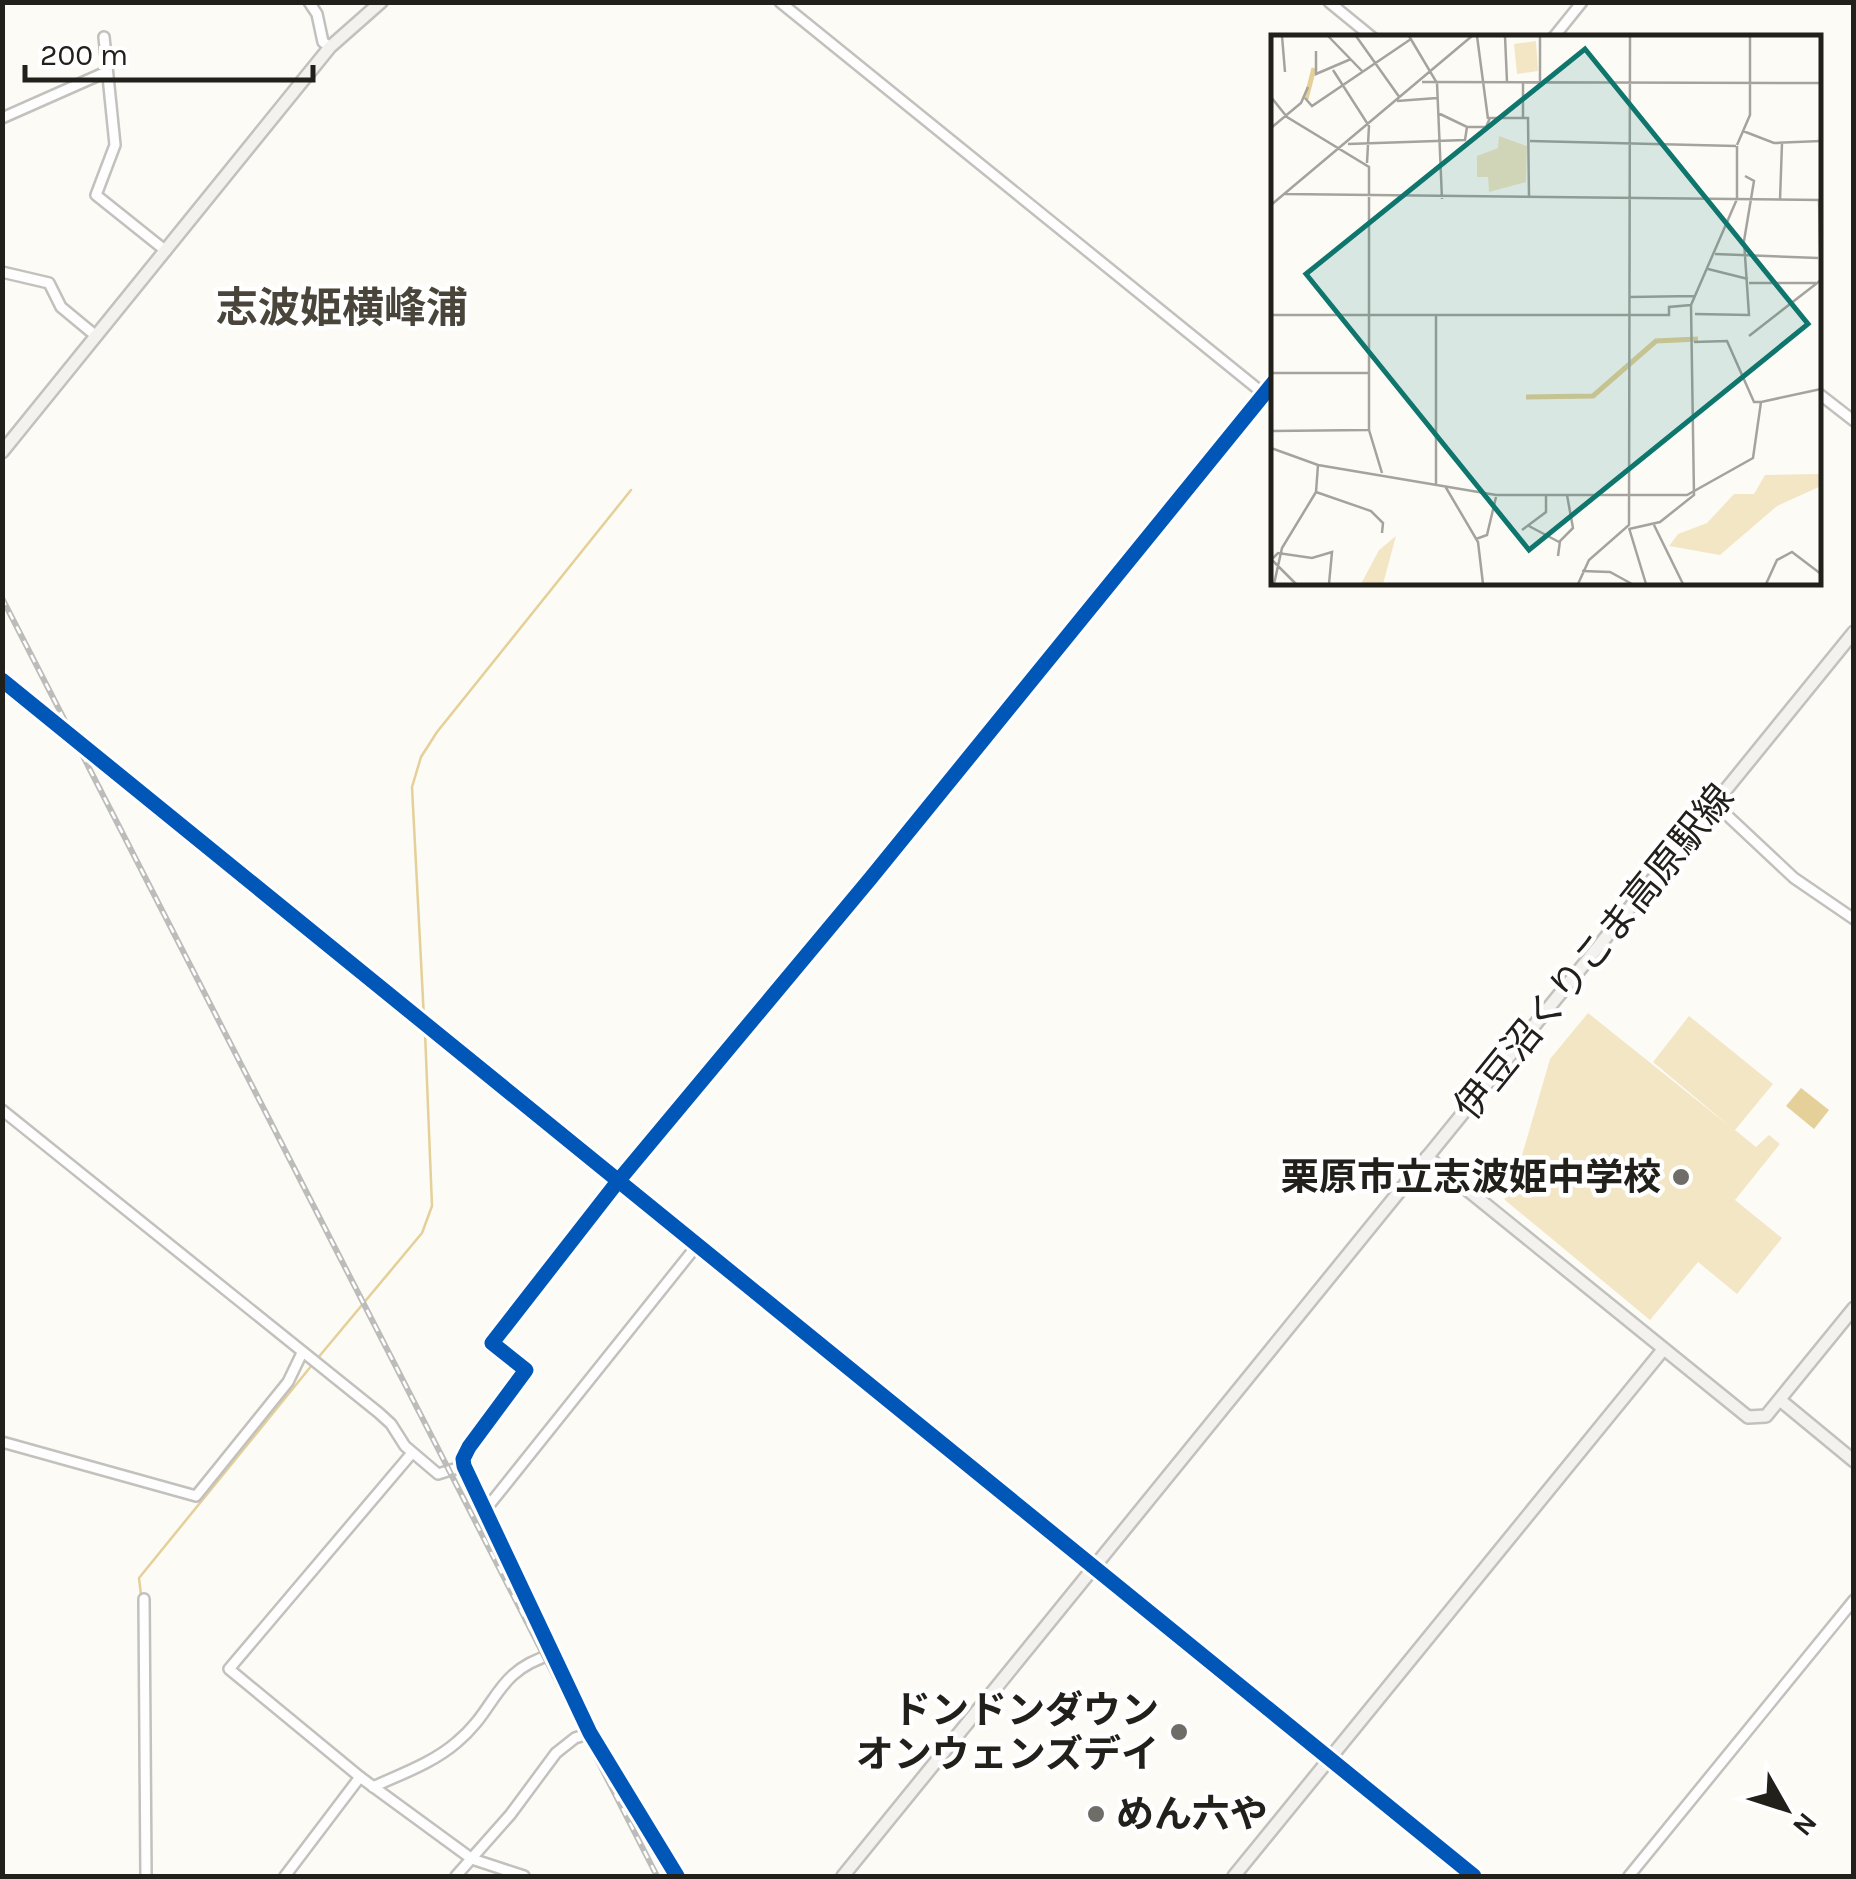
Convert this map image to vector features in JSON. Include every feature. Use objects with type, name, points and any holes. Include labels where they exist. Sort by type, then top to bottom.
[{"type":"street","points":[[310,2],[318,14],[323,42],[330,47]]},
{"type":"street","points":[[2,452],[330,47],[380,2]]},
{"type":"street","points":[[780,2],[1264,394]]},
{"type":"street","points":[[1329,2],[1369,35]]},
{"type":"street","points":[[1555,35],[1582,2]]},
{"type":"street","points":[[104,37],[115,146],[96,195],[166,251]]},
{"type":"street","points":[[2,118],[106,72]]},
{"type":"street","points":[[2,272],[44,279],[70,318],[96,336]]},
{"type":"street","points":[[677,1876],[590,1732],[464,1466],[469,1447],[526,1370],[492,1343],[620,1180],[1271,386]]},
{"type":"street","points":[[1821,395],[1854,421]]},
{"type":"street","name":"伊豆沼くりこま高原駅線","points":[[842,1876],[1854,632]]},
{"type":"street","points":[[2,680],[1474,1876]]},
{"type":"street","points":[[1714,803],[1794,878],[1854,919]]},
{"type":"street","points":[[2,1110],[379,1413],[412,1452],[438,1474],[464,1466]]},
{"type":"street","points":[[1427,1157],[1748,1417],[1766,1416],[1854,1308]]},
{"type":"street","points":[[486,1509],[698,1244]]},
{"type":"street","points":[[1234,1876],[1662,1351]]},
{"type":"street","points":[[2,1442],[196,1496],[305,1356]]},
{"type":"street","points":[[1780,1400],[1854,1461]]},
{"type":"street","points":[[412,1452],[229,1668],[360,1777],[472,1859],[524,1876]]},
{"type":"street","points":[[144,1599],[146,1876]]},
{"type":"street","points":[[1629,1876],[1854,1600]]},
{"type":"street","points":[[373,1787],[455,1744],[517,1668],[553,1654]]},
{"type":"street","points":[[456,1876],[510,1815],[556,1752],[590,1732]]},
{"type":"street","points":[[285,1876],[360,1777]]},
{"type":"shaded area","points":[[1588,1013],[1733,1129],[1653,1062],[1689,1016],[1773,1084],[1735,1130],[1756,1147],[1769,1135],[1780,1144],[1735,1200],[1782,1238],[1737,1294],[1698,1262],[1650,1320],[1505,1200],[1502,1187],[1518,1169],[1550,1059]]},
{"type":"shaded area","points":[[1801,1088],[1829,1110],[1814,1129],[1786,1106]]},
{"type":"waterway","points":[[424,1019],[412,787],[421,757],[631,490]]},
{"type":"waterway","points":[[317,1359],[422,1233],[432,1206],[425,1032]]},
{"type":"waterway","points":[[141,1595],[139,1578],[312,1365]]},
{"type":"waterway","points":[[140,1693],[142,1855]]},
{"type":"railway","points":[[2,598],[657,1876]]},
{"type":"cycle path","points":[[677,1876],[590,1733],[464,1466],[469,1447],[526,1370],[492,1343],[619,1180],[870,879],[1271,386]]},
{"type":"cycle path","points":[[2,680],[1474,1876]]},
{"type":"place","name":"栗原市立志波姫中学校","points":[[1681,1177]]},
{"type":"place","name":"ドンドンダウン オンウェンズデイ","points":[[1179,1732]]},
{"type":"place","name":"めん六や","points":[[1096,1814]]},
{"type":"district","name":"志波姫横峰浦","points":[[342,308]]}]
